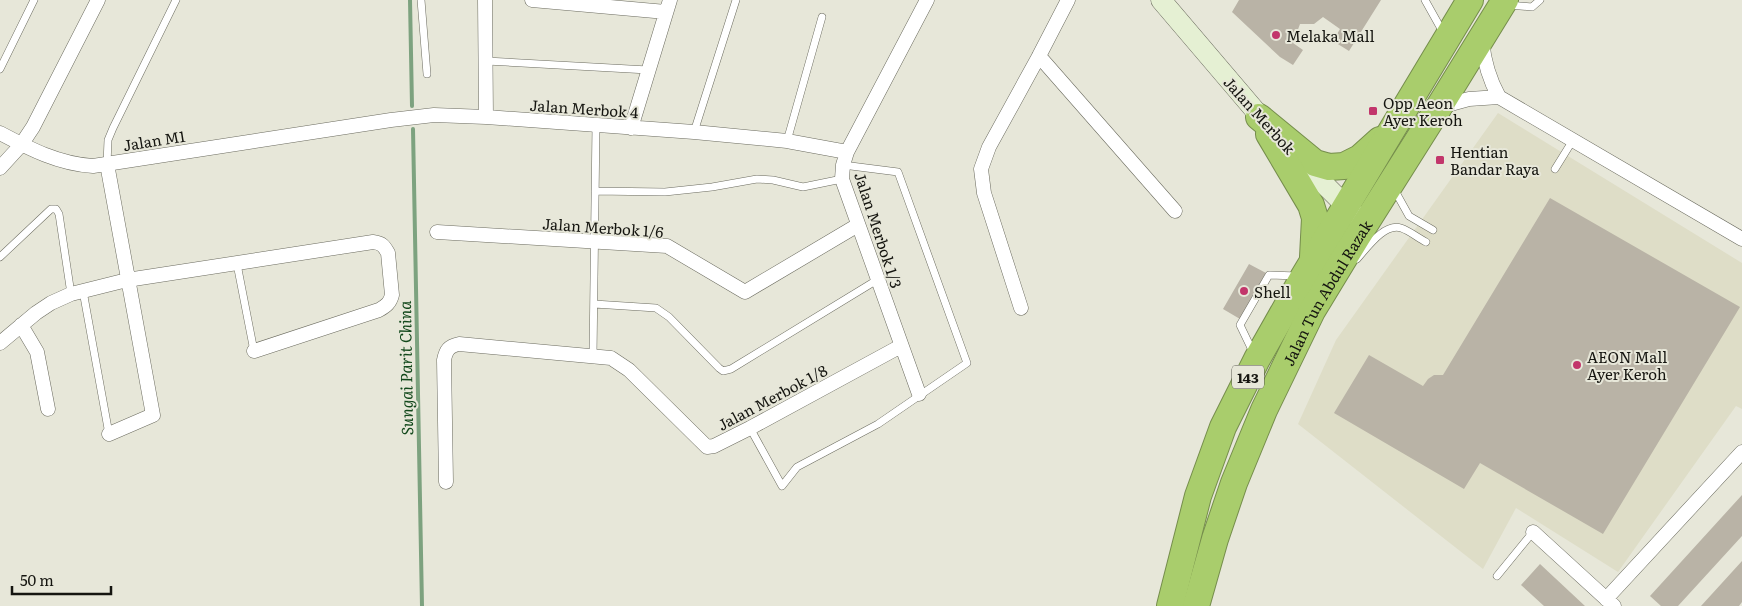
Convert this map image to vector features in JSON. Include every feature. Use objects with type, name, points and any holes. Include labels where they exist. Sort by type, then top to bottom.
[{"type":"highway","name":"Jalan Tun Abdul Razak","points":[[1196,606],[1234,482],[1264,410],[1312,311],[1399,118],[1470,0]]},
{"type":"highway","name":"Jalan Tun Abdul Razak","points":[[1170,606],[1198,496],[1223,427],[1257,360],[1308,269],[1355,215],[1391,182],[1504,2]]},
{"type":"highway","points":[[1260,117],[1315,164],[1329,167],[1344,166],[1360,158],[1374,147],[1399,118]]},
{"type":"highway","points":[[1260,117],[1311,205],[1315,218],[1308,269]]},
{"type":"street","points":[[0,168],[22,145],[33,127],[98,0]]},
{"type":"street","points":[[485,0],[486,117]]},
{"type":"street","points":[[532,0],[668,6],[631,128]]},
{"type":"street","points":[[844,165],[927,0]]},
{"type":"street","points":[[1021,308],[984,193],[981,169],[989,147],[1068,0]]},
{"type":"street","name":"Jalan Merbok","points":[[1160,0],[1260,117],[1355,215]]},
{"type":"street","points":[[1482,38],[1487,69],[1499,97],[1742,239]]},
{"type":"street","points":[[1039,56],[1175,211]]},
{"type":"street","points":[[1439,107],[1469,99],[1499,97]]},
{"type":"street","name":"Jalan Merbok 4","points":[[318,131],[391,120],[434,116],[486,117],[694,132],[787,141],[844,165]]},
{"type":"street","name":"Jalan M1","points":[[0,134],[64,163],[93,166],[318,131]]},
{"type":"street","points":[[107,164],[153,415],[109,434]]},
{"type":"street","name":"Jalan Merbok 1/3","points":[[844,165],[858,225],[919,394]]},
{"type":"street","name":"Jalan Merbok 1/6","points":[[437,232],[667,246],[745,292],[858,225]]},
{"type":"street","points":[[0,343],[51,303],[77,293],[128,280],[373,242],[380,243],[388,253],[392,295],[391,301],[385,307],[254,351]]},
{"type":"street","points":[[21,325],[37,352],[48,409]]},
{"type":"street","name":"Jalan Merbok 1/8","points":[[446,482],[444,360],[448,348],[453,345],[611,358],[620,363],[707,447],[714,446],[750,428],[901,346]]},
{"type":"street","points":[[1533,532],[1610,602],[1742,452]]},
{"type":"lane","points":[[0,69],[34,0]]},
{"type":"lane","points":[[107,164],[106,154],[111,134],[176,0]]},
{"type":"lane","points":[[421,0],[427,74]]},
{"type":"lane","points":[[694,132],[736,0]]},
{"type":"lane","points":[[1425,0],[1447,38]]},
{"type":"lane","points":[[1504,2],[1532,7],[1540,0]]},
{"type":"lane","points":[[787,141],[822,17]]},
{"type":"lane","points":[[486,61],[648,70]]},
{"type":"lane","points":[[593,356],[596,125]]},
{"type":"lane","points":[[1555,169],[1573,140]]},
{"type":"lane","points":[[595,191],[665,192],[712,187],[757,179],[773,180],[803,187],[844,165],[898,172],[967,363],[919,394],[878,424],[797,466],[782,486],[750,428]]},
{"type":"lane","points":[[1391,182],[1409,216],[1433,230]]},
{"type":"lane","points":[[0,257],[51,209],[56,209],[59,214],[109,434]]},
{"type":"lane","points":[[1352,266],[1371,243],[1391,228],[1400,228],[1426,242]]},
{"type":"lane","points":[[237,264],[254,351]]},
{"type":"lane","points":[[1312,311],[1345,273]]},
{"type":"lane","points":[[594,304],[656,308],[669,317],[724,371],[877,280]]},
{"type":"lane","points":[[1497,576],[1533,532]]},
{"type":"shaded area","points":[[1498,113],[1742,263],[1742,409],[1736,406],[1618,572],[1516,508],[1483,569],[1298,424],[1336,340]]},
{"type":"building","name":"Melaka Mall","points":[[1239,0],[1381,0],[1349,51],[1333,41],[1340,29],[1323,17],[1314,24],[1300,24],[1293,43],[1303,50],[1293,65],[1280,57],[1232,12]]},
{"type":"building","name":"AEON Mall Ayer Keroh","points":[[1550,198],[1740,307],[1603,534],[1480,463],[1464,489],[1334,413],[1369,355],[1423,386],[1434,375],[1443,375]]},
{"type":"building","name":"Shell","points":[[1249,264],[1266,273],[1240,319],[1223,309]]},
{"type":"building","points":[[1742,495],[1742,536],[1678,606],[1661,606],[1650,596]]},
{"type":"building","points":[[1742,561],[1742,602],[1739,606],[1701,606]]},
{"type":"building","points":[[1540,564],[1585,606],[1544,606],[1521,585]]},
{"type":"waterway","name":"Sungai Parit China","points":[[410,0],[412,106]]},
{"type":"waterway","name":"Sungai Parit China","points":[[413,129],[422,606]]},
{"type":"place","name":"Melaka Mall","points":[[1276,35]]},
{"type":"place","name":"Opp Aeon Ayer Keroh","points":[[1373,111]]},
{"type":"place","name":"Hentian Bandar Raya","points":[[1440,160]]},
{"type":"place","name":"Shell","points":[[1244,291]]},
{"type":"place","name":"AEON Mall Ayer Keroh","points":[[1577,365]]}]
